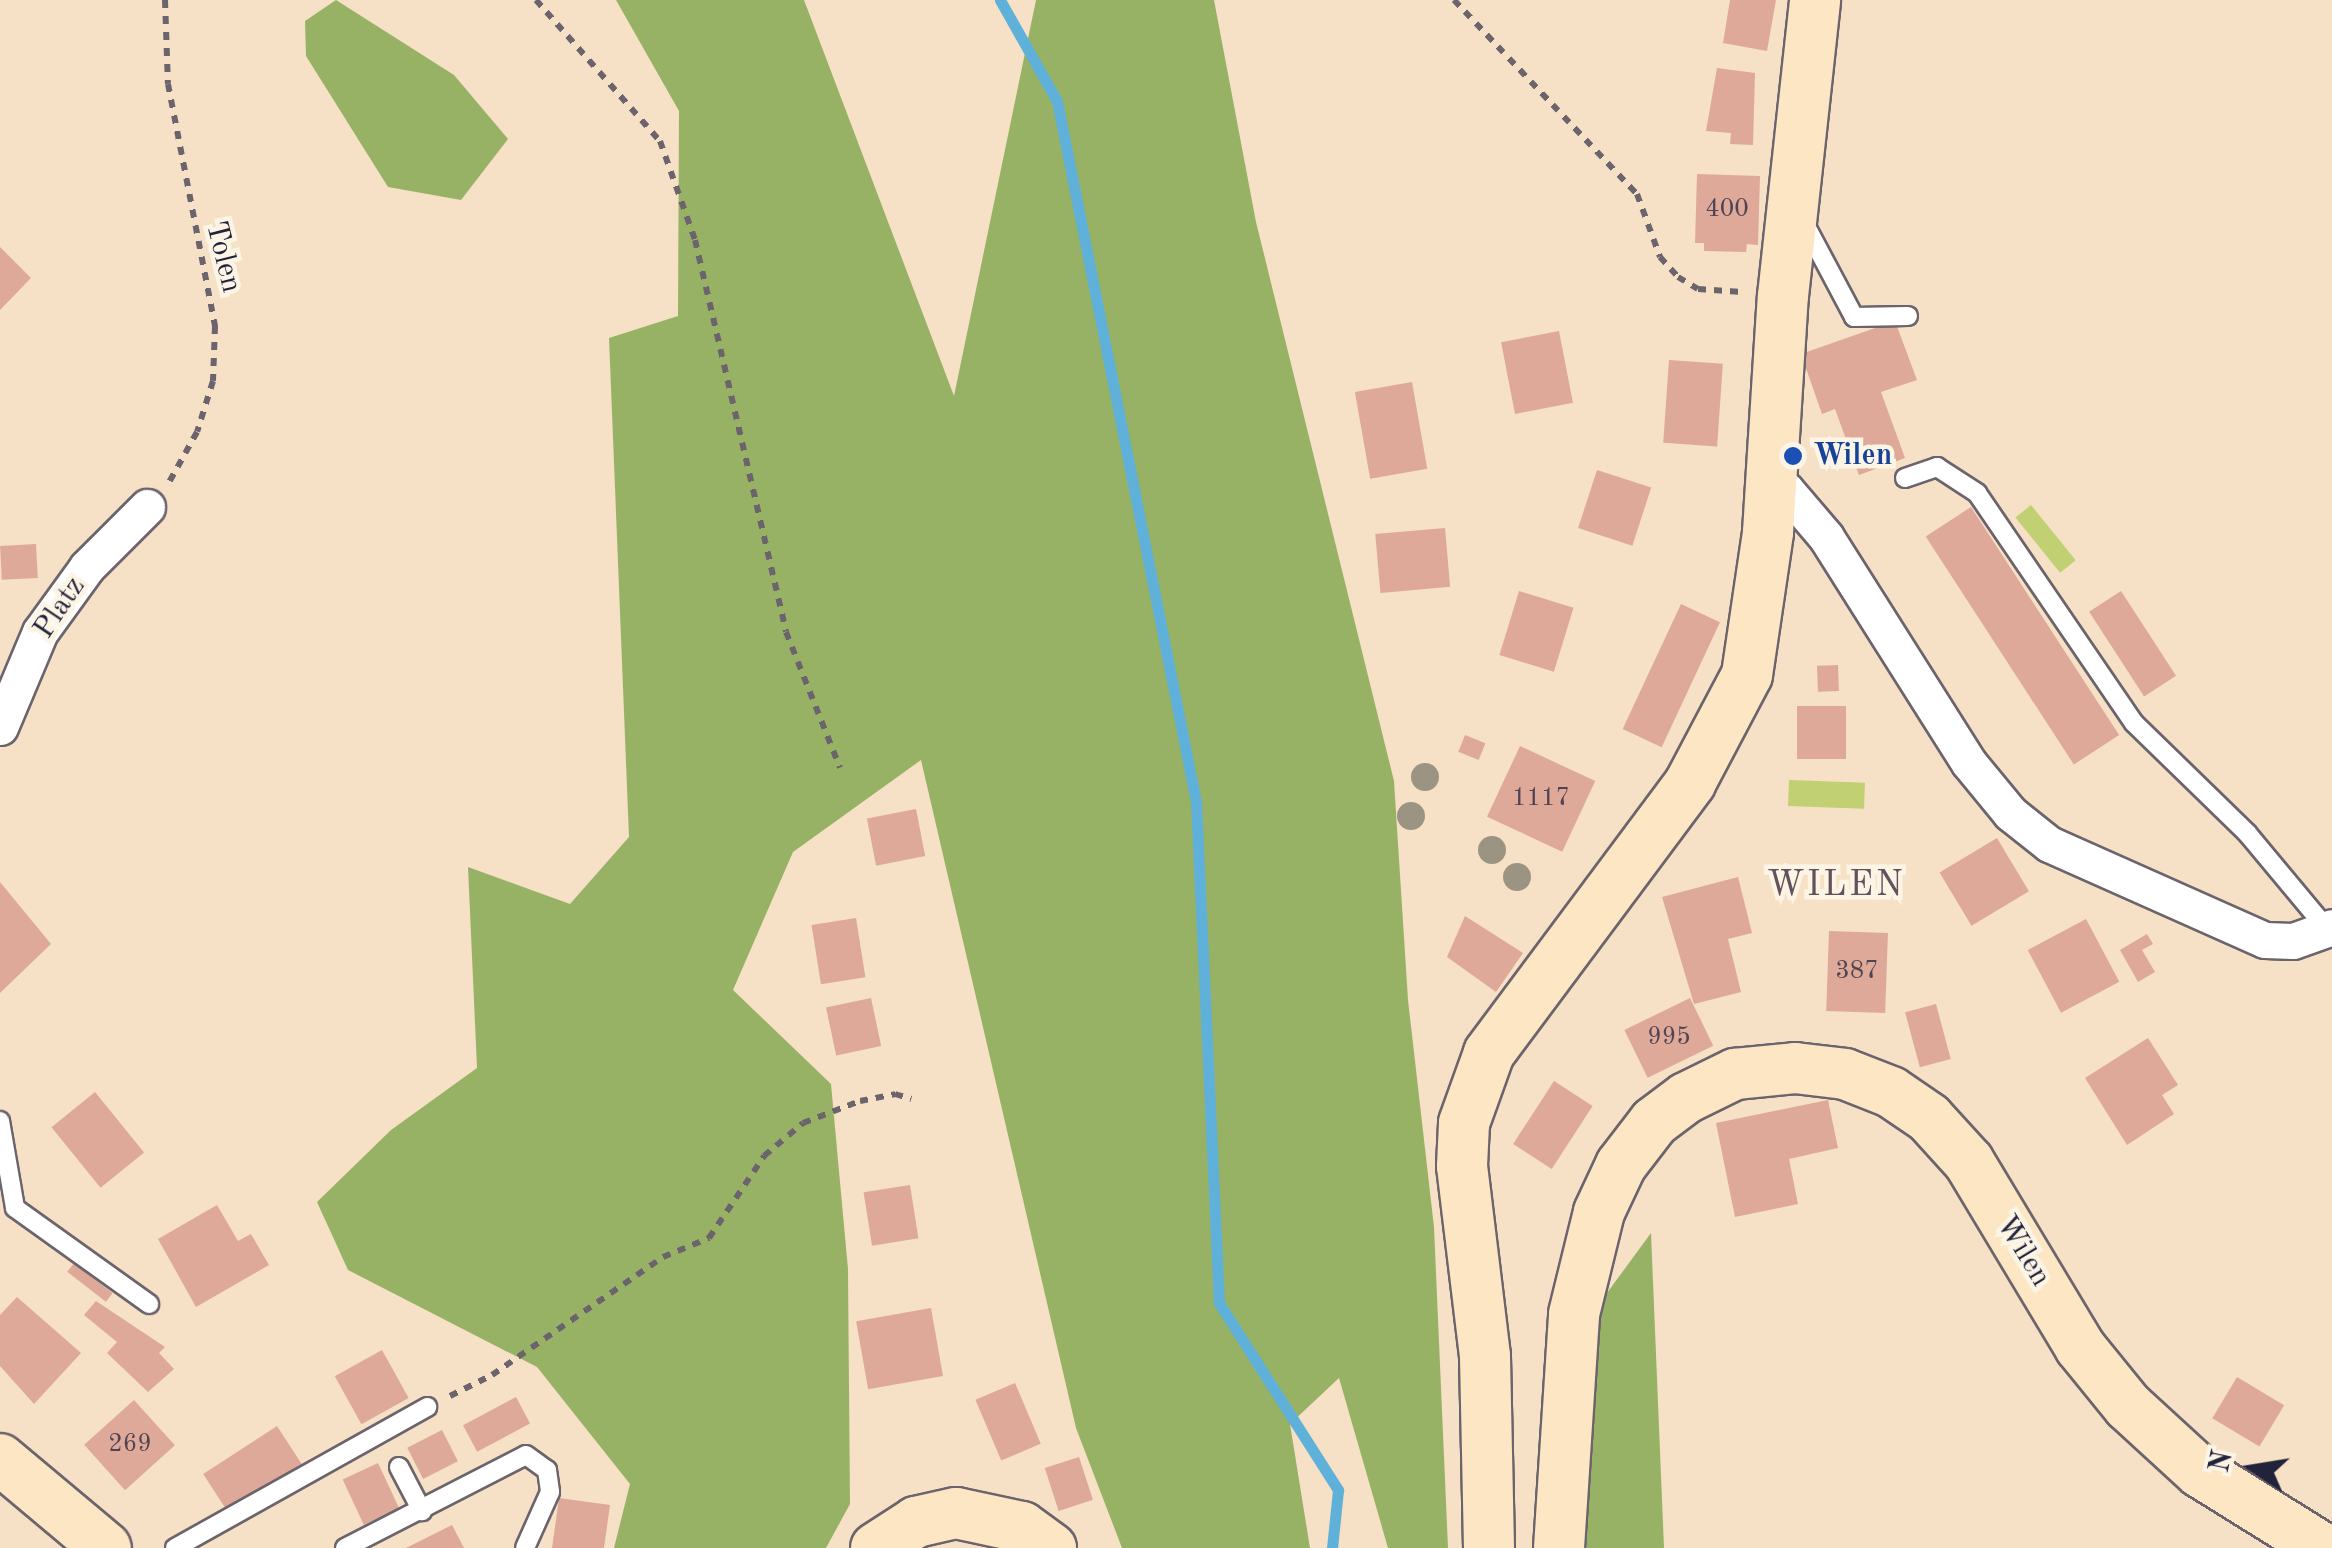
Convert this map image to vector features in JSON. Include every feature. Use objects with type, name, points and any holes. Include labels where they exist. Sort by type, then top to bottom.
[{"type":"street","points":[[1489,1548],[1485,1356],[1462,1166],[1468,1105],[1489,1052],[1716,743],[1748,674],[1758,633],[1793,207],[1816,0]]},
{"type":"street","points":[[1771,488],[1786,490],[1826,538],[1969,764],[2023,824],[2049,844],[2138,887],[2265,940],[2293,941],[2330,928]]},
{"type":"street","name":"Platz","points":[[0,726],[40,632],[87,568],[147,507]]},
{"type":"street","name":"Wilen","points":[[1559,1548],[1574,1314],[1600,1212],[1621,1165],[1654,1122],[1686,1098],[1735,1074],[1795,1068],[1845,1074],[1891,1092],[1929,1118],[1969,1162],[2080,1347],[2128,1406],[2200,1472],[2322,1548]]},
{"type":"street","points":[[0,1459],[106,1548]]},
{"type":"street","points":[[876,1548],[916,1522],[956,1513],[1022,1527],[1051,1548]]},
{"type":"lane","points":[[1793,207],[1819,242],[1854,317],[1908,316]]},
{"type":"lane","points":[[1905,478],[1937,467],[1977,493],[2134,723],[2247,833],[2330,928]]},
{"type":"lane","points":[[0,1121],[15,1208],[149,1304]]},
{"type":"lane","points":[[175,1548],[427,1407]]},
{"type":"lane","points":[[346,1548],[526,1455],[547,1470],[550,1492],[525,1548]]},
{"type":"lane","points":[[399,1467],[422,1511]]},
{"type":"path","name":"Tolen","points":[[147,507],[176,476],[196,432],[214,363],[215,326],[168,84],[165,0]]},
{"type":"path","points":[[536,0],[660,141],[695,240],[786,632],[840,768]]},
{"type":"path","points":[[1454,0],[1637,194],[1660,257],[1678,278],[1698,289],[1747,292]]},
{"type":"path","points":[[427,1407],[492,1375],[664,1257],[710,1238],[764,1156],[803,1124],[860,1101],[895,1094],[911,1099]]},
{"type":"green space","points":[[336,0],[454,75],[508,139],[461,200],[388,187],[306,56],[305,21]]},
{"type":"green space","points":[[616,0],[804,0],[954,396],[1036,0],[1214,0],[1256,222],[1394,781],[1408,1000],[1434,1227],[1448,1548],[1388,1548],[1339,1378],[1290,1424],[1310,1548],[1122,1548],[1076,1428],[921,760],[793,852],[733,990],[831,1084],[848,1269],[850,1504],[826,1548],[614,1548],[630,1484],[537,1367],[348,1270],[317,1202],[391,1130],[477,1068],[468,867],[570,904],[629,837],[609,338],[678,316],[679,111]]},
{"type":"green space","points":[[2031,505],[2076,560],[2060,573],[2015,518]]},
{"type":"green space","points":[[1789,780],[1865,783],[1864,809],[1788,806]]},
{"type":"green space","points":[[1651,1233],[1664,1548],[1580,1548],[1593,1312]]},
{"type":"building","points":[[1730,0],[1776,0],[1767,51],[1723,43]]},
{"type":"building","points":[[1717,68],[1755,73],[1753,145],[1730,144],[1731,133],[1706,131]]},
{"type":"building","points":[[1697,174],[1760,176],[1758,245],[1747,244],[1746,252],[1704,251],[1704,243],[1695,243]]},
{"type":"building","points":[[0,247],[31,278],[0,310]]},
{"type":"building","points":[[1895,321],[1917,380],[1881,392],[1905,458],[1859,475],[1835,409],[1822,414],[1801,354]]},
{"type":"building","points":[[1559,331],[1573,403],[1515,414],[1501,342]]},
{"type":"building","points":[[1669,360],[1723,364],[1717,447],[1663,443]]},
{"type":"building","points":[[1412,382],[1427,469],[1370,479],[1355,392]]},
{"type":"building","points":[[1597,470],[1651,488],[1632,546],[1578,528]]},
{"type":"building","points":[[1971,507],[2119,735],[2074,765],[1926,536]]},
{"type":"building","points":[[1445,528],[1450,587],[1380,593],[1375,534]]},
{"type":"building","points":[[36,544],[38,578],[2,580],[0,546]]},
{"type":"building","points":[[1519,591],[1574,608],[1554,672],[1499,655]]},
{"type":"building","points":[[2121,591],[2176,676],[2144,696],[2089,612]]},
{"type":"building","points":[[1681,604],[1720,622],[1662,747],[1623,729]]},
{"type":"building","points":[[1838,665],[1839,691],[1818,692],[1817,666]]},
{"type":"building","points":[[1797,706],[1846,706],[1846,759],[1797,759]]},
{"type":"building","points":[[1465,735],[1485,743],[1479,760],[1458,752]]},
{"type":"building","points":[[1520,746],[1595,781],[1562,852],[1487,817]]},
{"type":"building","points":[[916,809],[925,856],[876,866],[867,819]]},
{"type":"building","points":[[1997,838],[2029,891],[1972,926],[1940,873]]},
{"type":"building","points":[[1738,877],[1752,933],[1728,939],[1741,992],[1694,1004],[1662,897]]},
{"type":"building","points":[[0,882],[51,944],[0,993]]},
{"type":"building","points":[[1465,916],[1523,953],[1496,992],[1447,957]]},
{"type":"building","points":[[856,918],[865,977],[821,984],[812,925]]},
{"type":"building","points":[[2086,919],[2119,982],[2061,1013],[2028,950]]},
{"type":"building","points":[[1829,931],[1888,933],[1885,1013],[1826,1011]]},
{"type":"building","points":[[2147,934],[2153,944],[2142,950],[2155,972],[2138,982],[2120,950]]},
{"type":"building","points":[[871,998],[881,1046],[836,1055],[826,1008]]},
{"type":"building","points":[[1690,998],[1713,1046],[1648,1078],[1624,1030]]},
{"type":"building","points":[[1936,1004],[1951,1059],[1920,1067],[1905,1012]]},
{"type":"building","points":[[2148,1038],[2178,1085],[2162,1095],[2174,1114],[2127,1145],[2085,1078]]},
{"type":"building","points":[[1554,1081],[1593,1106],[1552,1169],[1513,1144]]},
{"type":"building","points":[[95,1092],[144,1153],[101,1188],[51,1127]]},
{"type":"building","points":[[1828,1100],[1838,1148],[1789,1159],[1798,1204],[1735,1217],[1716,1123]]},
{"type":"building","points":[[910,1185],[918,1238],[872,1246],[864,1192]]},
{"type":"building","points":[[217,1205],[238,1241],[251,1234],[269,1265],[196,1307],[158,1239]]},
{"type":"building","points":[[74,1263],[113,1293],[106,1302],[67,1272]]},
{"type":"building","points":[[17,1297],[81,1353],[34,1404],[0,1366],[0,1315]]},
{"type":"building","points":[[96,1301],[165,1347],[159,1353],[174,1369],[148,1392],[107,1353],[117,1342],[84,1315]]},
{"type":"building","points":[[931,1308],[943,1376],[868,1389],[856,1321]]},
{"type":"building","points":[[382,1350],[409,1398],[361,1424],[335,1376]]},
{"type":"building","points":[[2237,1377],[2284,1405],[2259,1446],[2212,1418]]},
{"type":"building","points":[[1015,1383],[1041,1444],[1001,1461],[975,1400]]},
{"type":"building","points":[[516,1397],[530,1423],[477,1452],[463,1425]]},
{"type":"building","points":[[134,1400],[175,1445],[125,1490],[84,1445]]},
{"type":"building","points":[[277,1426],[303,1466],[229,1514],[203,1474]]},
{"type":"building","points":[[442,1430],[458,1461],[423,1479],[407,1448]]},
{"type":"building","points":[[1079,1457],[1093,1500],[1059,1511],[1045,1468]]},
{"type":"building","points":[[378,1463],[399,1508],[364,1525],[343,1479]]},
{"type":"building","points":[[559,1498],[610,1505],[604,1548],[552,1548]]},
{"type":"building","points":[[452,1525],[464,1548],[406,1548]]},
{"type":"waterway","points":[[1000,0],[1057,101],[1196,802],[1219,1303],[1338,1490],[1332,1548]]},
{"type":"place","name":"Wilen","points":[[1793,456]]},
{"type":"district","name":"WILEN","points":[[1836,886]]}]
